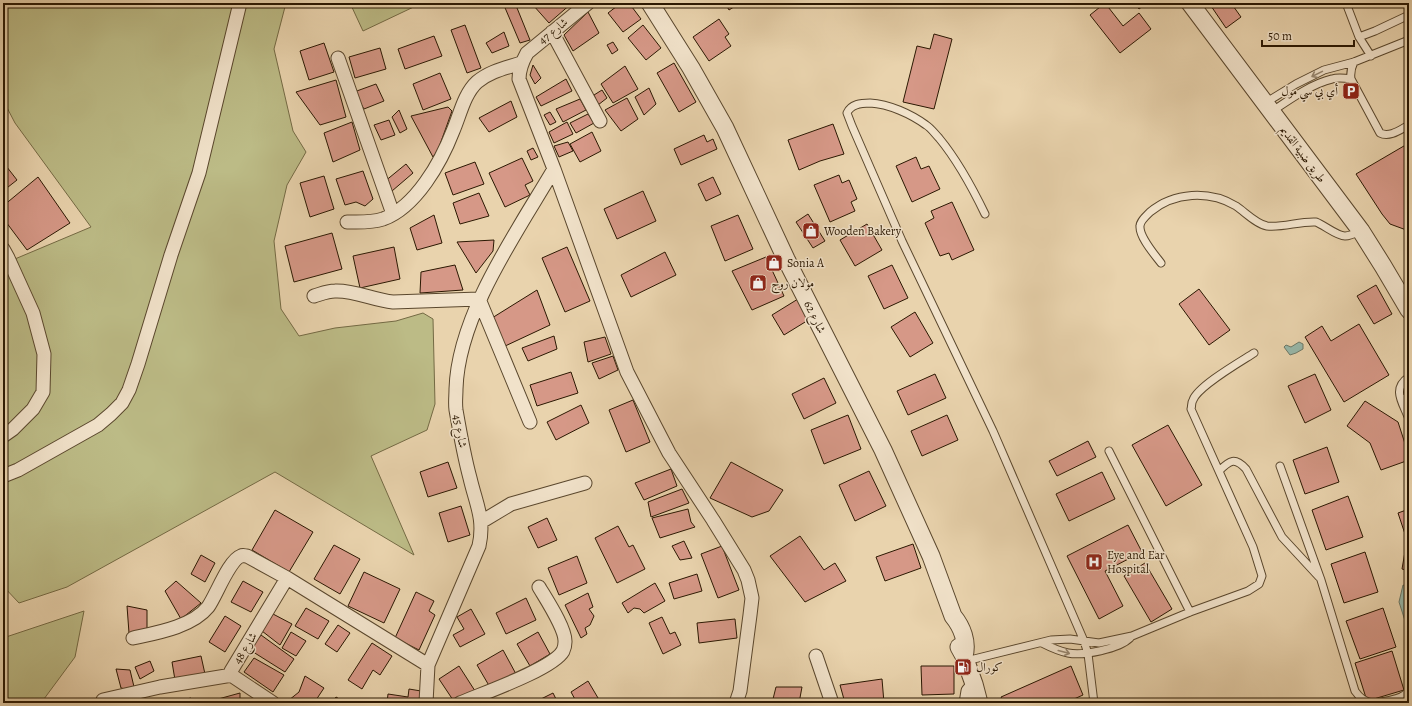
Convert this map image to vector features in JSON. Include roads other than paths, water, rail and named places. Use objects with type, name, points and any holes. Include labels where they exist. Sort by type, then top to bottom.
[{"type":"street","points":[[3,476],[18,470],[98,425],[122,403],[138,364],[171,255],[199,173],[240,3]]},
{"type":"street","name":"شارع 47","points":[[521,63],[528,53],[588,3]]},
{"type":"street","name":"شارع 62","points":[[650,3],[691,68],[725,128],[786,259],[883,450],[931,556],[953,616],[953,625],[959,649],[965,658],[979,703]]},
{"type":"street","name":"طريق ضبية القديم","points":[[1190,3],[1361,231],[1409,310]]},
{"type":"street","points":[[552,32],[600,121]]},
{"type":"street","points":[[338,58],[393,214]]},
{"type":"street","points":[[521,63],[519,79],[554,169],[627,372],[669,453],[744,570],[748,580],[752,598],[751,610],[740,691],[736,703]]},
{"type":"street","points":[[347,222],[373,222],[383,219],[393,214],[406,204],[426,184],[451,138],[467,95],[476,83],[489,73],[521,63]]},
{"type":"street","name":"شارع 45","points":[[426,703],[428,665],[479,546],[481,535],[481,522],[470,480],[456,407],[457,373],[461,351],[479,299],[511,241],[554,169]]},
{"type":"street","points":[[3,250],[33,313],[44,354],[43,392],[33,410],[14,429],[3,436]]},
{"type":"street","points":[[314,296],[325,292],[347,291],[380,301],[392,302],[479,299],[530,422]]},
{"type":"street","points":[[481,522],[511,504],[585,483]]},
{"type":"street","points":[[133,638],[160,632],[197,618],[208,607],[233,563],[240,556],[247,556],[287,578],[428,665]]},
{"type":"street","name":"شارع 48","points":[[273,703],[232,675],[232,668],[287,578]]},
{"type":"street","points":[[460,703],[538,671],[563,650],[565,641],[563,632],[539,587]]},
{"type":"street","points":[[816,656],[832,703]]},
{"type":"street","points":[[103,700],[160,687],[232,675]]},
{"type":"street","points":[[966,703],[968,691],[974,684]]},
{"type":"lane","points":[[1346,3],[1359,37],[1371,56]]},
{"type":"lane","points":[[1359,37],[1409,15]]},
{"type":"lane","points":[[1268,108],[1296,84],[1324,70],[1354,62],[1409,40]]},
{"type":"lane","points":[[1354,62],[1350,73],[1351,79],[1380,133],[1383,135],[1390,134],[1409,125]]},
{"type":"lane","points":[[1268,108],[1328,80],[1338,78],[1351,79]]},
{"type":"lane","points":[[985,214],[971,184],[946,148],[927,125],[907,114],[881,104],[858,104],[849,108],[847,113],[852,126],[902,241],[993,431],[1084,641],[1088,654],[1094,703]]},
{"type":"lane","points":[[1161,263],[1147,244],[1140,231],[1139,225],[1142,219],[1157,207],[1172,199],[1188,195],[1213,197],[1234,205],[1266,226],[1316,222],[1342,236],[1361,231]]},
{"type":"lane","points":[[965,658],[1062,639],[1076,639],[1099,643],[1132,636],[1190,612],[1248,591],[1262,581],[1262,576],[1253,547],[1191,409],[1192,400],[1205,386],[1254,353]]},
{"type":"lane","points":[[1409,377],[1403,381],[1399,388],[1399,396],[1409,419]]},
{"type":"lane","points":[[1403,403],[1409,393]]},
{"type":"lane","points":[[1109,451],[1190,612]]},
{"type":"lane","points":[[1219,471],[1230,462],[1236,461],[1246,469],[1262,502],[1282,537],[1322,580]]},
{"type":"lane","points":[[1280,466],[1322,580],[1355,691],[1359,697],[1373,703],[1396,699],[1407,693],[1409,690]]},
{"type":"lane","points":[[1042,643],[1069,654],[1088,654],[1127,641],[1132,636]]},
{"type":"place","name":"أي بي سي مول","points":[[1351,91]]},
{"type":"place","name":"Wooden Bakery","points":[[811,231]]},
{"type":"place","name":"Sonia A","points":[[774,263]]},
{"type":"place","name":"مولان روج","points":[[758,283]]},
{"type":"place","name":"Eye and Ear Hospital","points":[[1094,562]]},
{"type":"place","name":"كورال","points":[[963,667]]}]
